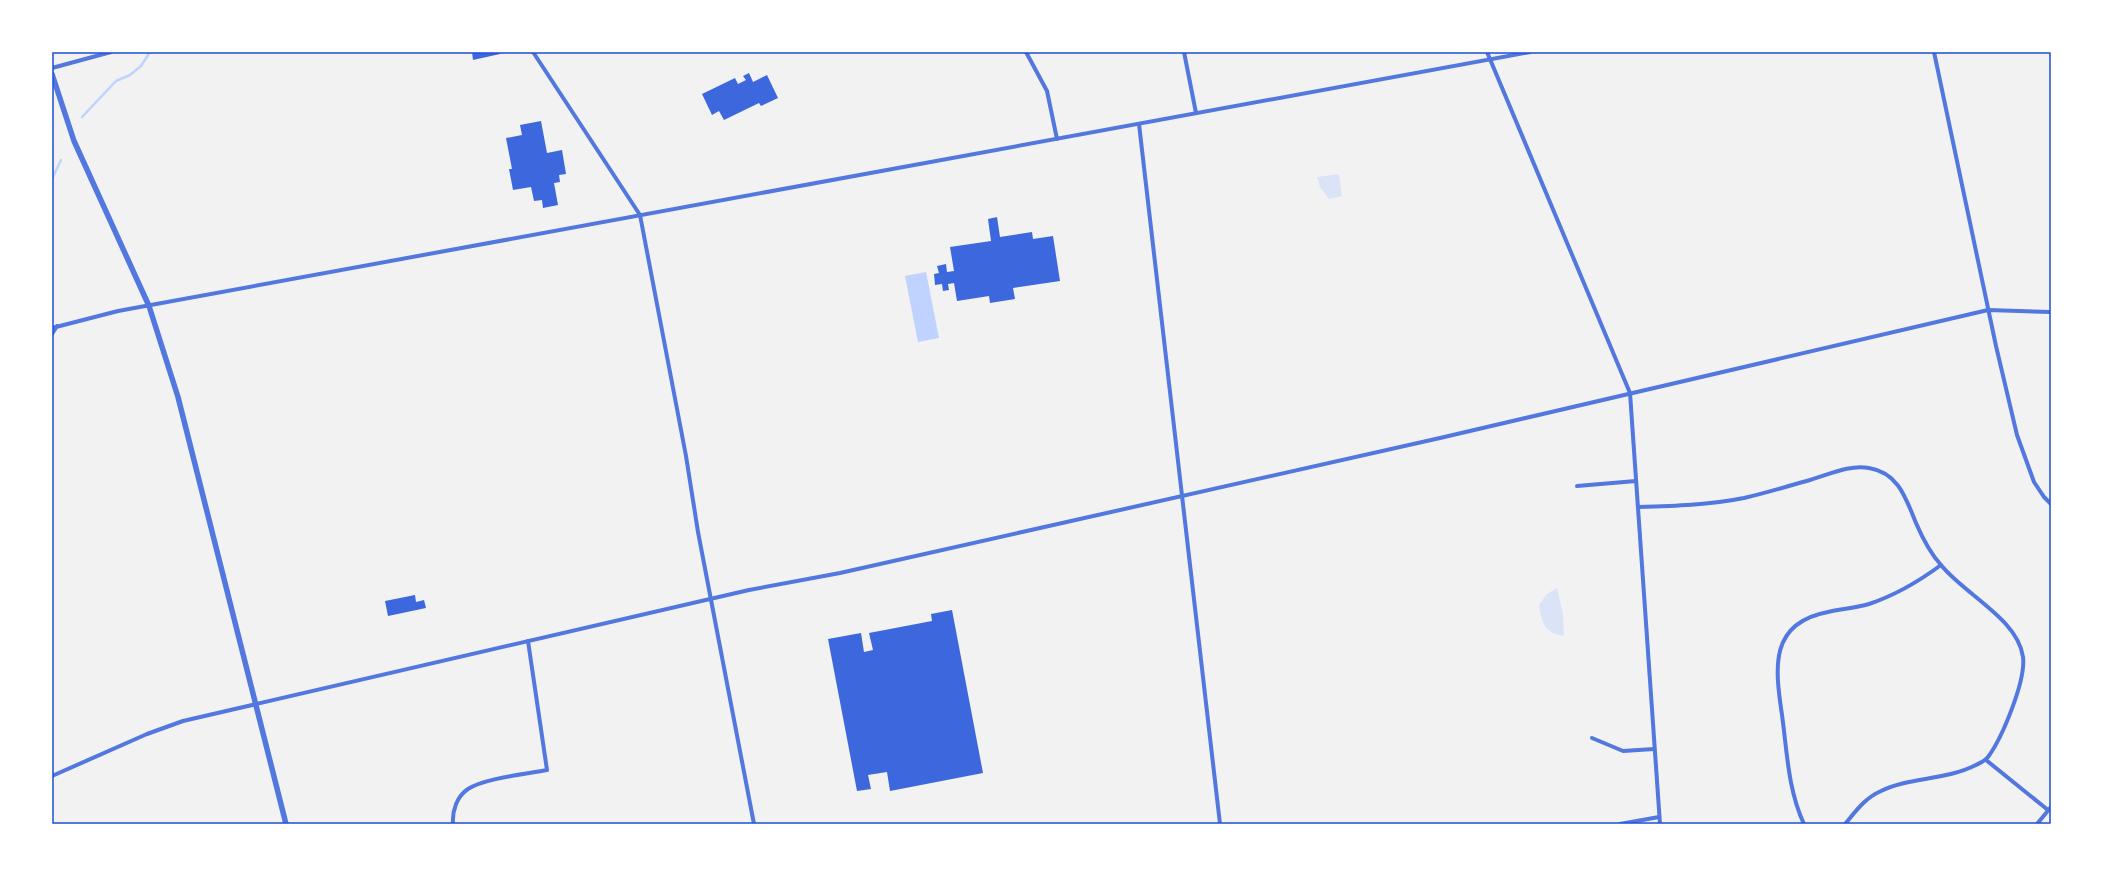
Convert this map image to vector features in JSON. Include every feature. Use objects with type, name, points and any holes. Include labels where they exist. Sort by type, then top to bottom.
[{"type":"street","points":[[52,68],[111,52]]},
{"type":"street","points":[[532,52],[640,215],[686,456],[698,532],[754,824]]},
{"type":"street","points":[[1026,52],[1047,91],[1057,139]]},
{"type":"street","points":[[1184,52],[1196,113]]},
{"type":"street","points":[[1487,52],[1489,60],[1630,393],[1660,824]]},
{"type":"street","points":[[52,328],[79,320],[149,306],[1530,52]]},
{"type":"street","points":[[1934,52],[1988,310],[2020,448],[2034,482],[2044,497],[2051,504]]},
{"type":"street","points":[[52,74],[74,141],[149,306],[178,397],[257,704],[286,824]]},
{"type":"street","points":[[1139,124],[1220,824]]},
{"type":"street","points":[[52,776],[110,749],[168,726],[528,641],[711,599],[840,572],[1440,438],[1988,310],[2051,312]]},
{"type":"street","points":[[52,334],[57,326]]},
{"type":"street","points":[[1638,507],[1694,504],[1742,498],[1854,468],[1869,468],[1890,477],[1902,489],[1925,542],[1941,565],[2007,626],[2017,639],[2023,658],[2020,684],[2006,724],[1986,760],[1950,776],[1901,784],[1882,790],[1868,798],[1845,824]]},
{"type":"street","points":[[1577,486],[1636,482]]},
{"type":"street","points":[[1804,824],[1794,798],[1776,672],[1778,652],[1783,641],[1791,630],[1802,621],[1828,612],[1869,604],[1894,595],[1918,582],[1941,565]]},
{"type":"street","points":[[454,824],[453,816],[457,801],[468,789],[483,783],[547,770],[528,641]]},
{"type":"street","points":[[1592,738],[1623,751],[1654,749]]},
{"type":"street","points":[[1986,760],[2050,808],[2037,824]]},
{"type":"street","points":[[1620,824],[1659,817]]},
{"type":"shaded area","points":[[1339,174],[1342,196],[1329,199],[1320,187],[1317,177]]},
{"type":"shaded area","points":[[1557,588],[1563,614],[1564,636],[1557,635],[1548,630],[1541,617],[1539,605],[1547,594]]},
{"type":"water","points":[[926,272],[939,338],[918,342],[905,276]]},
{"type":"building","points":[[472,52],[499,52],[500,54],[473,60]]},
{"type":"building","points":[[749,73],[753,82],[767,75],[778,98],[761,106],[759,103],[724,120],[719,111],[712,115],[702,94],[735,78],[738,84],[746,80],[743,76]]},
{"type":"building","points":[[541,121],[547,153],[562,150],[566,174],[559,175],[560,182],[554,183],[558,205],[543,208],[542,200],[534,201],[531,187],[513,190],[509,169],[512,169],[506,138],[522,135],[520,125]]},
{"type":"building","points":[[997,217],[1000,237],[1032,232],[1033,239],[1053,236],[1060,281],[1013,288],[1015,299],[990,303],[989,296],[957,301],[954,283],[948,284],[949,290],[943,291],[942,284],[935,285],[934,274],[939,273],[937,266],[946,264],[947,272],[954,271],[950,247],[991,241],[988,219]]},
{"type":"building","points":[[415,595],[416,602],[424,600],[426,608],[388,616],[385,601]]},
{"type":"building","points":[[952,610],[983,773],[890,791],[887,772],[868,775],[871,789],[857,791],[828,639],[861,633],[864,652],[873,650],[869,633],[932,621],[931,614]]},
{"type":"waterway","points":[[82,117],[116,81],[130,75],[141,66],[150,52]]},
{"type":"waterway","points":[[52,179],[61,160]]}]
